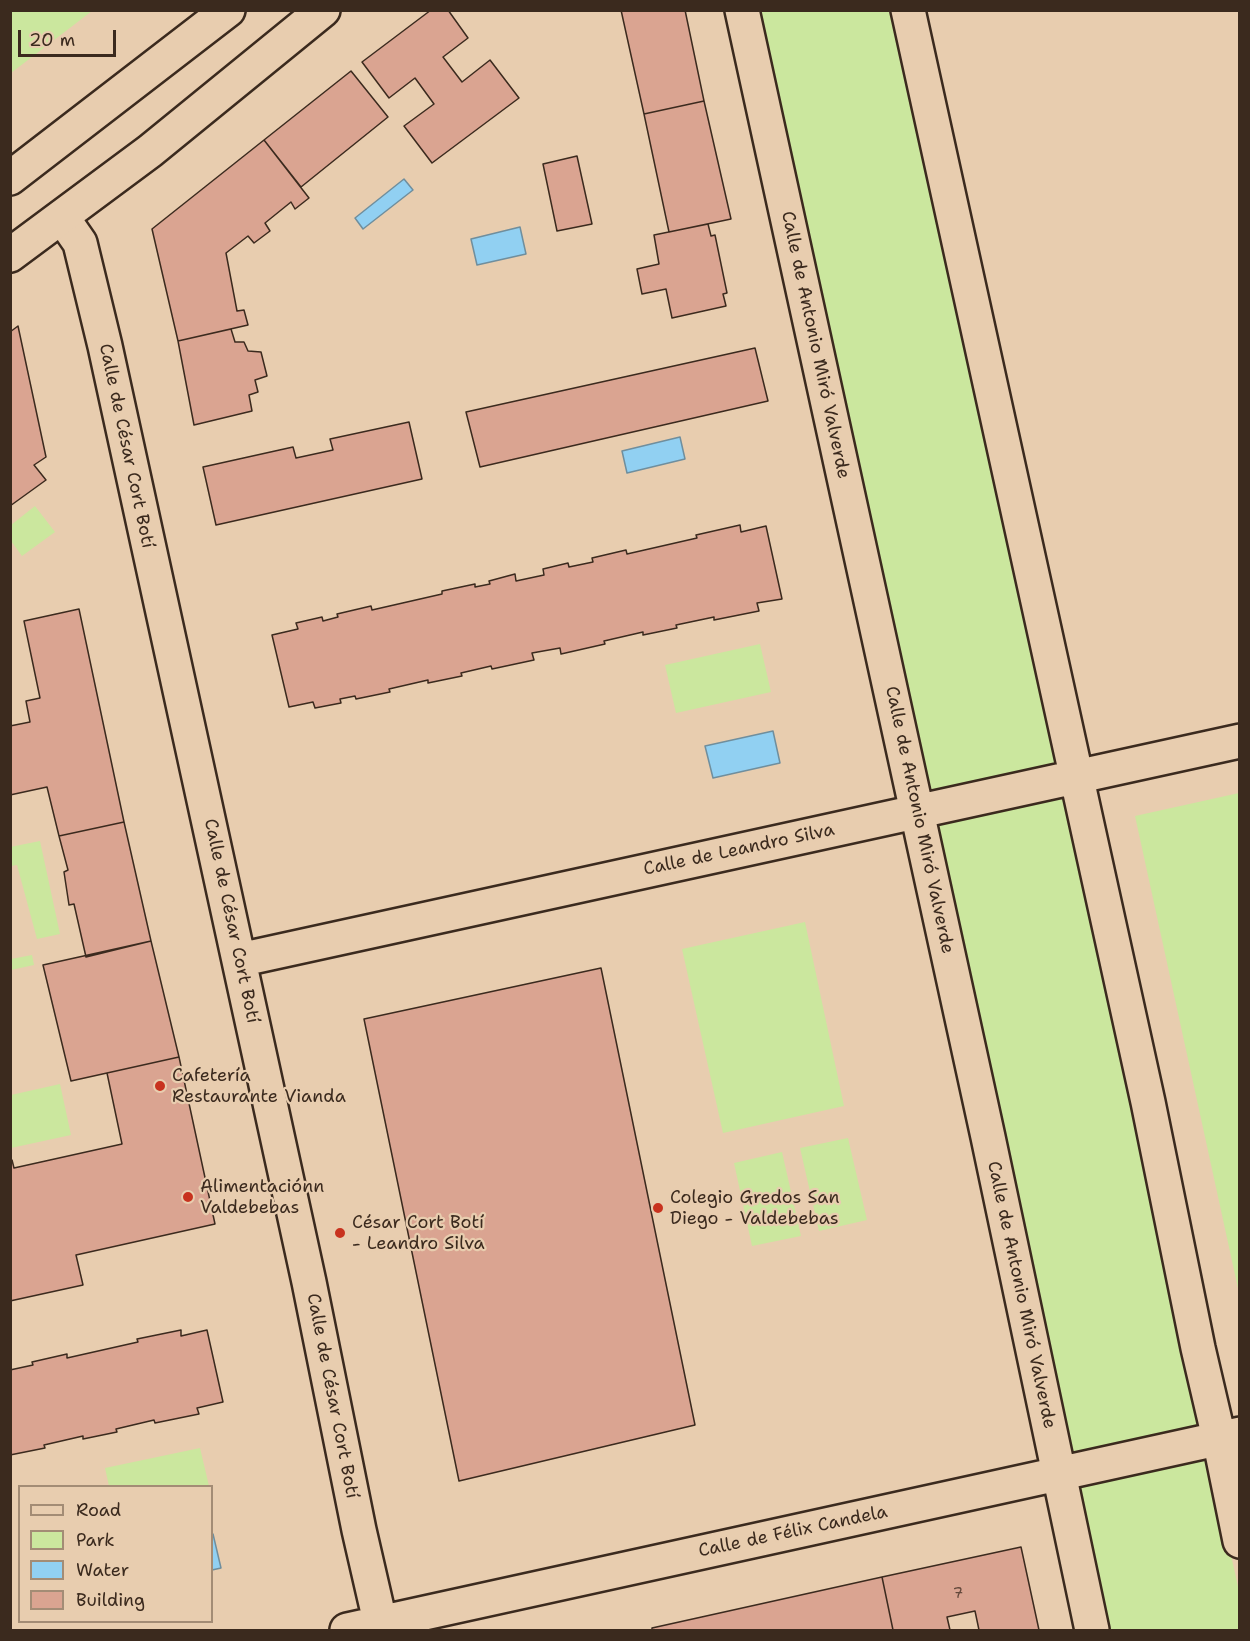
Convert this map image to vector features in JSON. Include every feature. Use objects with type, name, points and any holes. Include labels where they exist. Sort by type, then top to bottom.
[{"type":"street","points":[[10,178],[228,10]]},
{"type":"street","points":[[10,255],[150,151],[323,10]]},
{"type":"street","name":"Calle de Antonio Miró Valverde","points":[[742,10],[988,1137],[1092,1630]]},
{"type":"street","points":[[908,10],[1148,1102],[1198,1348],[1229,1436],[1239,1541]]},
{"type":"street","name":"Calle de César Cort Botí","points":[[62,217],[75,233],[86,265],[307,1271],[359,1530],[382,1627]]},
{"type":"street","name":"Calle de Leandro Silva","points":[[239,960],[1239,741]]},
{"type":"street","name":"Calle de Félix Candela","points":[[347,1630],[382,1627],[1229,1436]]},
{"type":"green space","points":[[11,10],[92,10],[92,11],[11,73]]},
{"type":"green space","points":[[753,11],[889,11],[1239,1591],[1239,1630],[1108,1630]]},
{"type":"green space","points":[[35,506],[55,532],[22,556],[11,541],[11,525]]},
{"type":"green space","points":[[760,644],[771,692],[676,713],[665,665]]},
{"type":"green space","points":[[1240,793],[1239,1293],[1135,816]]},
{"type":"green space","points":[[40,841],[60,934],[37,939],[17,865],[11,866],[10,847]]},
{"type":"green space","points":[[805,922],[844,1106],[723,1133],[682,949]]},
{"type":"green space","points":[[32,955],[34,965],[11,970],[11,959]]},
{"type":"green space","points":[[60,1084],[71,1135],[11,1148],[11,1095]]},
{"type":"green space","points":[[848,1138],[867,1220],[819,1231],[800,1148]]},
{"type":"green space","points":[[782,1152],[801,1236],[752,1246],[734,1163]]},
{"type":"green space","points":[[200,1448],[209,1485],[109,1485],[105,1468]]},
{"type":"water","points":[[404,179],[413,190],[363,229],[355,218]]},
{"type":"water","points":[[520,227],[526,254],[477,265],[471,239]]},
{"type":"water","points":[[680,437],[685,459],[627,473],[622,451]]},
{"type":"water","points":[[773,731],[780,763],[713,778],[705,746]]},
{"type":"water","points":[[213,1534],[221,1568],[213,1570]]},
{"type":"building","points":[[431,10],[448,10],[468,38],[443,57],[462,82],[490,60],[519,98],[432,163],[404,126],[434,104],[415,78],[389,98],[362,62]]},
{"type":"building","points":[[621,10],[685,10],[704,101],[644,114]]},
{"type":"building","points":[[351,71],[388,117],[301,187],[264,140]]},
{"type":"building","points":[[704,101],[731,219],[669,232],[644,114]]},
{"type":"building","points":[[264,140],[309,198],[295,209],[291,202],[265,223],[270,231],[254,243],[248,236],[226,253],[237,311],[244,310],[248,325],[178,341],[152,229]]},
{"type":"building","points":[[577,156],[592,224],[557,231],[543,164]]},
{"type":"building","points":[[708,224],[711,236],[715,235],[727,293],[723,294],[726,306],[672,318],[666,289],[642,294],[637,269],[659,264],[654,235]]},
{"type":"building","points":[[18,326],[46,457],[34,465],[46,480],[10,506],[10,332]]},
{"type":"building","points":[[231,329],[235,342],[244,342],[248,351],[261,352],[267,376],[255,380],[258,392],[249,395],[252,411],[194,425],[178,341]]},
{"type":"building","points":[[755,348],[768,401],[480,467],[466,412]]},
{"type":"building","points":[[409,422],[422,479],[216,525],[203,467],[293,447],[296,458],[333,450],[330,439]]},
{"type":"building","points":[[740,525],[741,532],[766,526],[782,599],[757,603],[759,611],[714,620],[714,617],[643,635],[643,632],[561,654],[560,648],[532,653],[534,660],[492,669],[491,666],[461,673],[462,676],[428,683],[428,680],[389,689],[390,692],[356,699],[355,696],[340,699],[341,703],[315,708],[313,702],[289,707],[272,635],[298,629],[296,623],[322,617],[323,621],[338,617],[337,614],[371,606],[372,610],[442,594],[442,591],[475,584],[475,587],[490,584],[489,581],[515,574],[516,581],[544,575],[543,569],[568,563],[569,567],[593,562],[592,558],[626,550],[627,554],[697,538],[696,535]]},
{"type":"building","points":[[79,609],[124,822],[59,836],[47,787],[10,795],[10,726],[30,722],[26,701],[40,698],[24,621]]},
{"type":"building","points":[[124,822],[151,941],[86,957],[74,904],[69,905],[64,872],[68,870],[59,836]]},
{"type":"building","points":[[151,941],[179,1057],[71,1081],[43,965]]},
{"type":"building","points":[[601,968],[695,1425],[459,1481],[364,1019]]},
{"type":"building","points":[[179,1057],[215,1224],[76,1255],[83,1285],[10,1301],[10,1161],[12,1160],[14,1168],[122,1144],[107,1073]]},
{"type":"building","points":[[181,1330],[181,1336],[207,1330],[223,1402],[197,1408],[199,1414],[155,1423],[154,1420],[116,1429],[117,1432],[83,1439],[83,1436],[44,1445],[45,1448],[10,1455],[10,1370],[33,1365],[32,1362],[67,1354],[67,1358]]},
{"type":"building","points":[[1021,1547],[1039,1630],[979,1630],[975,1611],[947,1617],[950,1630],[893,1630],[882,1577]]},
{"type":"building","points":[[882,1577],[893,1630],[652,1630],[652,1628]]},
{"type":"place","name":"Cafetería Restaurante Vianda","points":[[160,1086]]},
{"type":"place","name":"Alimentaciónn Valdebebas","points":[[188,1197]]},
{"type":"place","name":"Colegio Gredos San Diego - Valdebebas","points":[[658,1208]]},
{"type":"place","name":"César Cort Botí - Leandro Silva","points":[[340,1233]]}]
